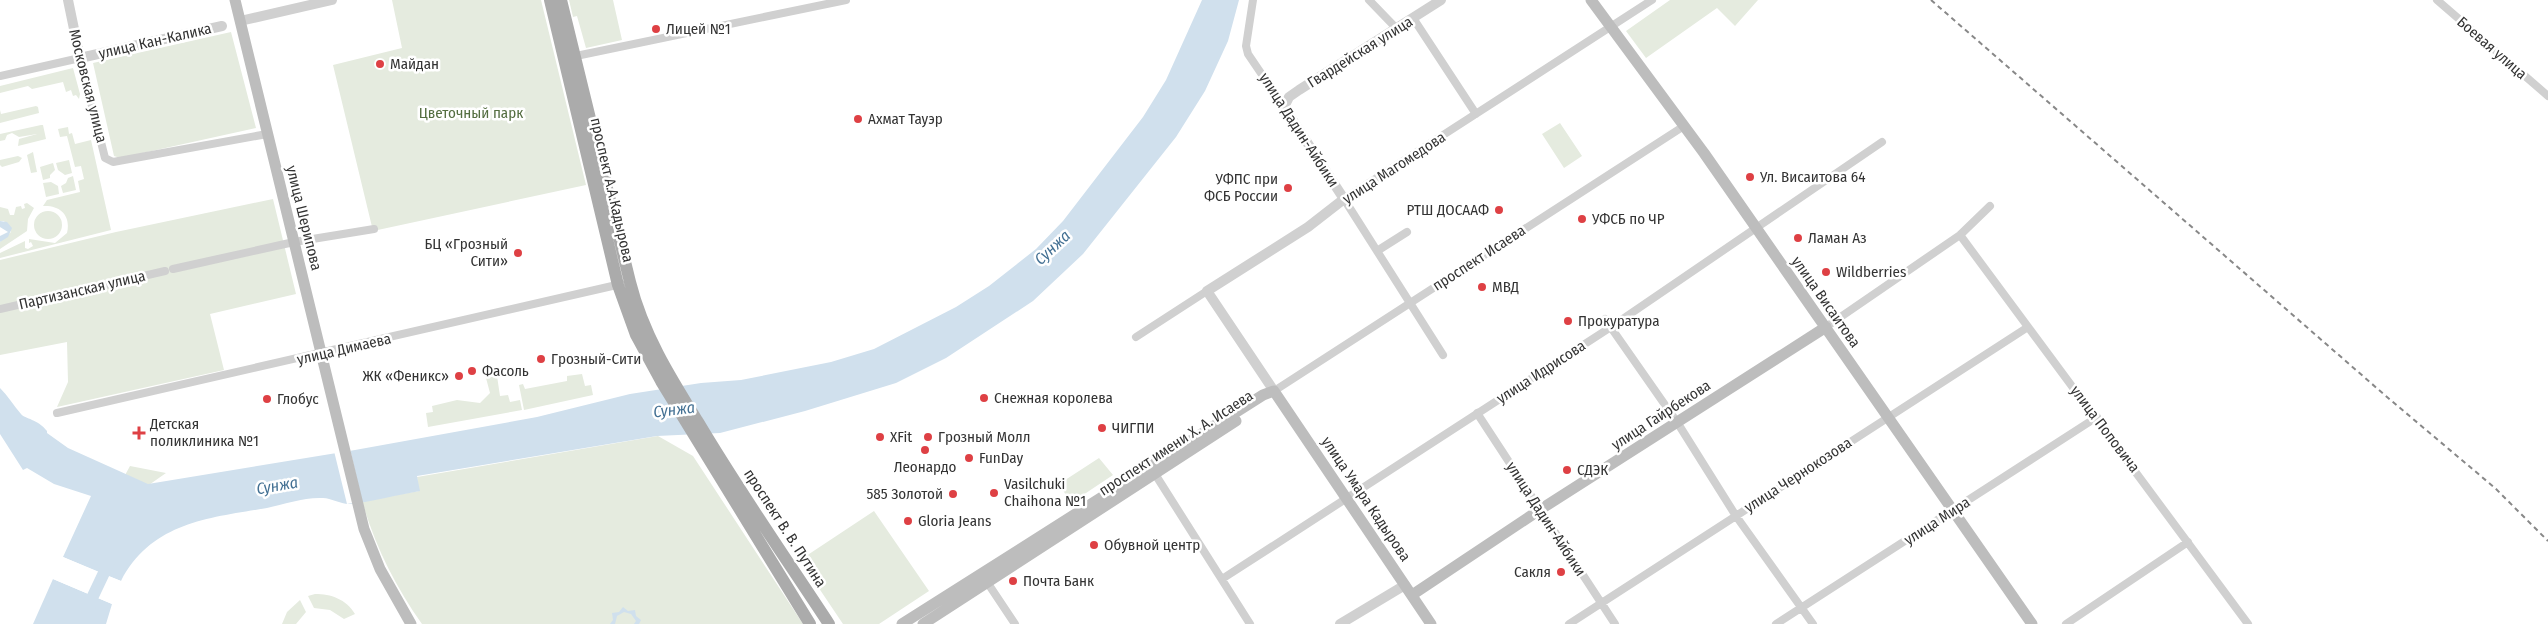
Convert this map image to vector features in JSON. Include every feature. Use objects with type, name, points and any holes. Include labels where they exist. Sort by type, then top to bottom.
[{"type":"main road","name":"улица Шерипова","points":[[235,0],[364,529],[380,569],[411,624]]},
{"type":"main road","name":"проспект А.А.Кадырова","points":[[550,0],[624,284]]},
{"type":"main road","name":"проспект А.А.Кадырова","points":[[561,0],[576,56],[636,335],[667,381],[709,450]]},
{"type":"main road","name":"улица Висаитова","points":[[1590,0],[1684,126],[2032,624]]},
{"type":"main road","name":"улица Гайрбекова","points":[[1412,595],[1541,509],[1826,327]]},
{"type":"main road","name":"проспект имени Х. А. Исаева","points":[[902,624],[984,578],[1155,474],[1268,401],[1274,391]]},
{"type":"main road","name":"проспект имени Х. А. Исаева","points":[[922,624],[984,578],[1263,395],[1274,391]]},
{"type":"main road","name":"улица Умара Кадырова","points":[[1274,391],[1431,624]]},
{"type":"main road","name":"проспект В. В. Путина","points":[[709,450],[810,624]]},
{"type":"main road","name":"проспект В. В. Путина","points":[[709,450],[829,624]]},
{"type":"street","name":"Московская улица","points":[[68,0],[80,58],[105,158],[113,162],[267,134]]},
{"type":"street","points":[[240,20],[332,0]]},
{"type":"street","points":[[576,56],[846,0]]},
{"type":"street","name":"улица Дадин-Айбики","points":[[1253,0],[1246,46],[1248,54],[1344,199],[1443,355]]},
{"type":"street","points":[[1369,0],[1397,29]]},
{"type":"street","name":"Гвардейская улица","points":[[1284,107],[1289,97],[1299,90],[1441,0]]},
{"type":"street","name":"улица Магомедова","points":[[1136,337],[1308,227],[1344,199],[1652,0]]},
{"type":"street","name":"Боевая улица","points":[[2437,0],[2548,96]]},
{"type":"street","points":[[1413,18],[1476,114]]},
{"type":"street","name":"улица Кан-Калика","points":[[0,76],[222,26]]},
{"type":"street","name":"проспект Исаева","points":[[1274,391],[1684,126]]},
{"type":"street","name":"улица Идрисова","points":[[1222,579],[1611,327],[1882,142]]},
{"type":"street","points":[[1826,327],[1960,235],[1990,206]]},
{"type":"street","name":"Партизанская улица","points":[[0,309],[294,242],[374,229]]},
{"type":"street","points":[[1377,251],[1407,232]]},
{"type":"street","name":"улица Поповича","points":[[1960,235],[2097,417],[2248,624]]},
{"type":"street","name":"улица Димаева","points":[[57,413],[624,284]]},
{"type":"street","points":[[1207,291],[1274,391]]},
{"type":"street","points":[[1605,319],[1677,422],[1736,516],[1813,624]]},
{"type":"street","name":"улица Чернокозова","points":[[1569,624],[2028,327]]},
{"type":"street","name":"улица Дадин-Айбики","points":[[1477,413],[1614,624]]},
{"type":"street","name":"улица Мира","points":[[1776,624],[2097,417]]},
{"type":"street","points":[[1155,474],[1250,624]]},
{"type":"street","points":[[2066,624],[2188,542]]},
{"type":"street","points":[[984,578],[1015,624]]},
{"type":"street","points":[[1340,624],[1405,584]]},
{"type":"green space","name":"Цветочный парк","points":[[392,0],[541,0],[586,185],[373,231],[333,65],[402,48]]},
{"type":"green space","points":[[569,0],[613,0],[622,40],[586,48],[577,16],[573,17]]},
{"type":"green space","points":[[1670,0],[1758,0],[1735,26],[1717,8],[1646,58],[1626,31]]},
{"type":"green space","points":[[231,32],[256,128],[120,158],[114,156],[93,63]]},
{"type":"green space","points":[[73,68],[80,94],[79,99],[76,95],[73,96],[71,90],[66,92],[63,82],[32,89],[28,86],[0,93],[0,86]]},
{"type":"green space","points":[[36,106],[39,113],[0,123],[0,110],[1,114]]},
{"type":"green space","points":[[1560,123],[1582,156],[1564,168],[1542,134]]},
{"type":"green space","points":[[43,125],[46,139],[18,146],[19,139],[37,134],[19,137],[12,133],[7,135],[5,140],[0,141],[0,134]]},
{"type":"green space","points":[[68,127],[69,134],[72,133],[75,144],[91,140],[111,230],[0,258],[0,253],[25,241],[25,248],[28,249],[33,246],[31,242],[29,243],[29,239],[55,243],[67,233],[67,221],[63,213],[55,207],[43,206],[47,200],[80,192],[78,181],[84,179],[81,166],[75,167],[67,136],[60,137],[58,129]]},
{"type":"green space","points":[[33,152],[37,172],[31,173],[27,155]]},
{"type":"green space","points":[[18,156],[22,158],[19,162],[2,167],[0,165],[0,160]]},
{"type":"green space","points":[[69,160],[72,173],[65,175],[58,170],[56,163]]},
{"type":"green space","points":[[53,163],[55,170],[50,175],[50,178],[43,180],[40,167]]},
{"type":"green space","points":[[73,176],[76,190],[63,193],[61,186],[66,183],[68,178]]},
{"type":"green space","points":[[51,182],[58,186],[59,194],[46,197],[43,183]]},
{"type":"green space","points":[[273,199],[296,294],[210,314],[224,370],[57,407],[68,382],[67,342],[0,355],[0,260],[116,232]]},
{"type":"green space","points":[[27,203],[34,208],[28,219],[27,231],[0,249],[0,242],[11,232],[4,221],[0,221],[0,207],[8,209],[10,215],[14,215],[16,207],[21,206],[22,209],[25,208],[24,204]]},
{"type":"green space","points":[[48,211],[58,215],[62,225],[58,235],[48,239],[38,235],[34,225],[38,215]]},
{"type":"green space","points":[[582,374],[585,386],[591,385],[593,395],[524,410],[519,385],[523,384],[525,389],[567,381],[567,376]]},
{"type":"green space","points":[[497,376],[500,396],[508,395],[510,402],[520,400],[522,410],[428,427],[426,413],[433,412],[432,406],[457,400],[480,403],[490,393],[486,378]]},
{"type":"green space","points":[[658,436],[693,456],[803,624],[422,624],[403,595],[387,565],[373,534],[362,501],[419,491],[417,477]]},
{"type":"green space","points":[[1099,458],[1113,475],[1071,503],[1059,484]]},
{"type":"green space","points":[[130,466],[166,473],[146,487],[111,501]]},
{"type":"green space","points":[[874,511],[929,591],[879,624],[843,624],[800,560]]},
{"type":"green space","points":[[315,594],[338,598],[355,614],[344,619],[330,610],[314,608],[308,596]]},
{"type":"green space","points":[[300,600],[306,612],[296,624],[282,624],[287,612]]},
{"type":"water","name":"Сунжа","points":[[1202,0],[1239,0],[1228,41],[1205,91],[1176,137],[1083,254],[1033,301],[946,358],[896,383],[805,411],[720,433],[657,436],[417,476],[420,491],[366,502],[349,504],[326,498],[316,498],[203,520],[184,526],[149,546],[134,561],[121,581],[63,557],[91,496],[54,484],[27,468],[23,470],[0,434],[0,388],[23,416],[40,424],[47,433],[68,448],[148,484],[355,450],[537,417],[630,394],[701,383],[741,380],[831,362],[874,349],[956,307],[989,286],[1036,249],[1063,221],[1143,117],[1166,80]]},
{"type":"water","points":[[0,221],[7,222],[12,228],[8,237],[0,242],[0,236],[8,232],[0,227]]},
{"type":"water","points":[[53,579],[112,604],[106,624],[33,624]]},
{"type":"water","points":[[623,607],[628,611],[635,610],[636,616],[641,620],[639,624],[634,624],[636,621],[631,614],[624,612],[617,616],[615,624],[610,624],[613,620],[612,613],[619,612]]},
{"type":"pier","points":[[350,449],[362,501],[347,504],[334,451]]},
{"type":"pier","points":[[63,557],[121,581],[120,584],[62,559]]},
{"type":"pier","points":[[54,577],[113,601],[112,604],[53,579]]},
{"type":"waterway","points":[[84,624],[93,596],[111,558]]},
{"type":"railway","points":[[1931,0],[2387,397],[2495,488],[2548,541]]},
{"type":"place","name":"Лицей №1","points":[[656,29]]},
{"type":"place","name":"Майдан","points":[[380,64]]},
{"type":"place","name":"Ахмат Тауэр","points":[[858,119]]},
{"type":"place","name":"Ул. Висаитова 64","points":[[1750,177]]},
{"type":"place","name":"УФПС при ФСБ России","points":[[1288,188]]},
{"type":"place","name":"РТШ ДОСААФ","points":[[1499,210]]},
{"type":"place","name":"УФСБ по ЧР","points":[[1582,219]]},
{"type":"place","name":"Ламан Аз","points":[[1798,238]]},
{"type":"place","name":"БЦ «Грозный Сити»","points":[[518,253]]},
{"type":"place","name":"Wildberries","points":[[1826,272]]},
{"type":"place","name":"МВД","points":[[1482,287]]},
{"type":"place","name":"Прокуратура","points":[[1568,321]]},
{"type":"place","name":"Грозный-Сити","points":[[541,359]]},
{"type":"place","name":"Фасоль","points":[[472,371]]},
{"type":"place","name":"ЖК «Феникс»","points":[[459,376]]},
{"type":"place","name":"Снежная королева","points":[[984,398]]},
{"type":"place","name":"Глобус","points":[[267,399]]},
{"type":"place","name":"ЧИГПИ","points":[[1102,428]]},
{"type":"place","name":"Детская поликлиника №1","points":[[139,433]]},
{"type":"place","name":"XFit","points":[[880,437]]},
{"type":"place","name":"Грозный Молл","points":[[928,437]]},
{"type":"place","name":"Леонардо","points":[[925,450]]},
{"type":"place","name":"FunDay","points":[[969,458]]},
{"type":"place","name":"СДЭК","points":[[1567,470]]},
{"type":"place","name":"Vasilchuki Chaihona №1","points":[[994,493]]},
{"type":"place","name":"585 Золотой","points":[[953,494]]},
{"type":"place","name":"Gloria Jeans","points":[[908,521]]},
{"type":"place","name":"Обувной центр","points":[[1094,545]]},
{"type":"place","name":"Сакля","points":[[1561,572]]},
{"type":"place","name":"Почта Банк","points":[[1013,581]]}]
